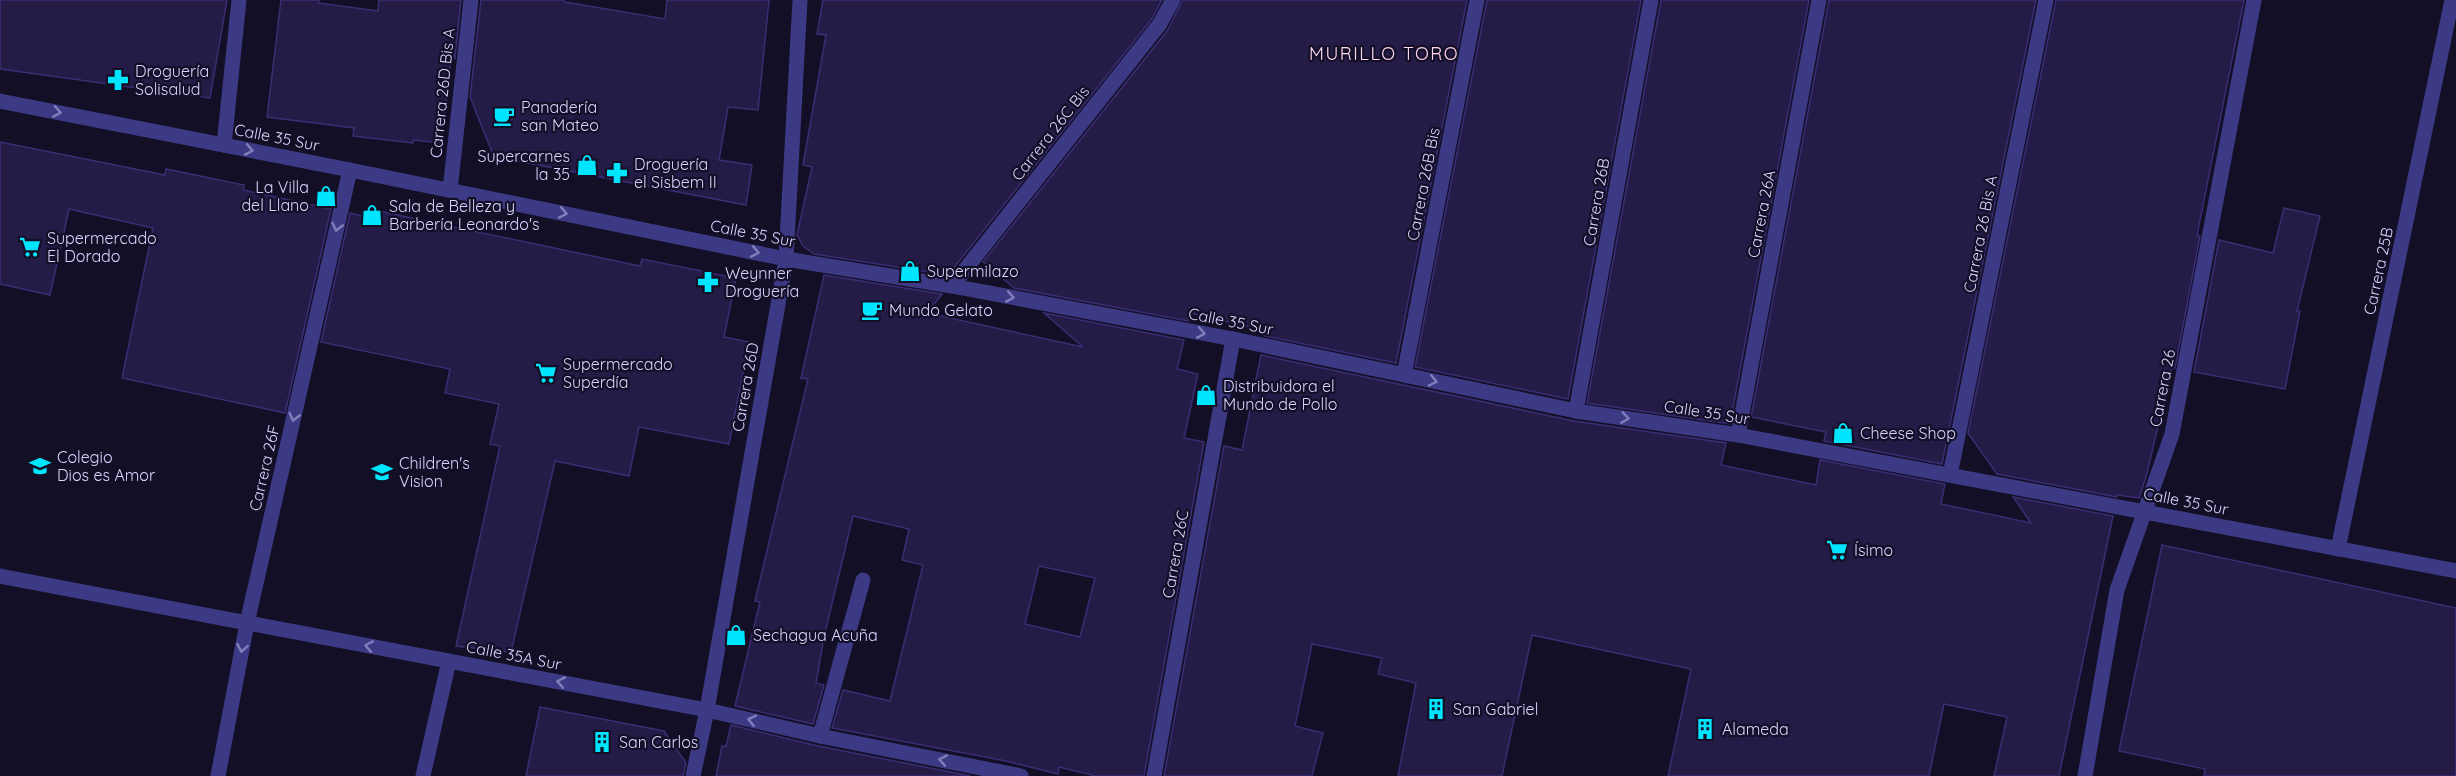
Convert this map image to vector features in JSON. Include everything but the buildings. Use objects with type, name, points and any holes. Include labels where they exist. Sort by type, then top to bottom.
[{"type":"street","points":[[224,145],[239,0]]},
{"type":"street","name":"Carrera 26D Bis A","points":[[450,190],[471,0]]},
{"type":"street","name":"Carrera 26D","points":[[693,776],[707,710],[786,259],[800,0]]},
{"type":"street","name":"Carrera 26C Bis","points":[[952,286],[1159,25],[1173,0]]},
{"type":"street","name":"Carrera 26B Bis","points":[[1404,375],[1477,0]]},
{"type":"street","name":"Carrera 26B","points":[[1576,411],[1651,0]]},
{"type":"street","name":"Carrera 26A","points":[[1738,435],[1819,0]]},
{"type":"street","name":"Carrera 26 Bis A","points":[[1950,475],[2046,0]]},
{"type":"street","name":"Carrera 26","points":[[2085,776],[2117,590],[2172,434],[2254,0]]},
{"type":"street","name":"Carrera 25B","points":[[2338,549],[2452,0]]},
{"type":"street","name":"Calle 35 Sur","points":[[0,101],[786,259],[952,286],[1233,339],[1576,411],[1738,435],[2456,571]]},
{"type":"street","name":"Carrera 26F","points":[[218,776],[247,622],[350,170]]},
{"type":"street","name":"Carrera 26C","points":[[1154,776],[1233,339]]},
{"type":"street","name":"Calle 35A Sur","points":[[0,576],[707,710],[820,736],[1021,776]]},
{"type":"street","points":[[820,736],[863,580]]},
{"type":"street","points":[[423,776],[449,661]]},
{"type":"place","name":"Droguería Solisalud","points":[[118,80]]},
{"type":"place","name":"Panadería san Mateo","points":[[504,116]]},
{"type":"place","name":"Supercarnes la 35","points":[[587,165]]},
{"type":"place","name":"Droguería el Sisbem II","points":[[617,173]]},
{"type":"place","name":"La Villa del Llano","points":[[326,196]]},
{"type":"place","name":"Sala de Belleza y Barbería Leonardo's","points":[[372,215]]},
{"type":"place","name":"Supermercado El Dorado","points":[[30,247]]},
{"type":"place","name":"Supermilazo","points":[[910,271]]},
{"type":"place","name":"Weynner Droguería","points":[[708,282]]},
{"type":"place","name":"Mundo Gelato","points":[[872,310]]},
{"type":"place","name":"Supermercado Superdía","points":[[546,373]]},
{"type":"place","name":"Distribuidora el Mundo de Pollo","points":[[1206,395]]},
{"type":"place","name":"Cheese Shop","points":[[1843,433]]},
{"type":"place","name":"Colegio Dios es Amor","points":[[40,466]]},
{"type":"place","name":"Children's Vision","points":[[382,472]]},
{"type":"place","name":"Ísimo","points":[[1837,550]]},
{"type":"place","name":"Sechagua Acuña","points":[[736,635]]},
{"type":"place","name":"San Gabriel","points":[[1436,709]]},
{"type":"place","name":"Alameda","points":[[1705,729]]},
{"type":"place","name":"San Carlos","points":[[602,742]]},
{"type":"district","name":"MURILLO TORO","points":[[1384,53]]}]
